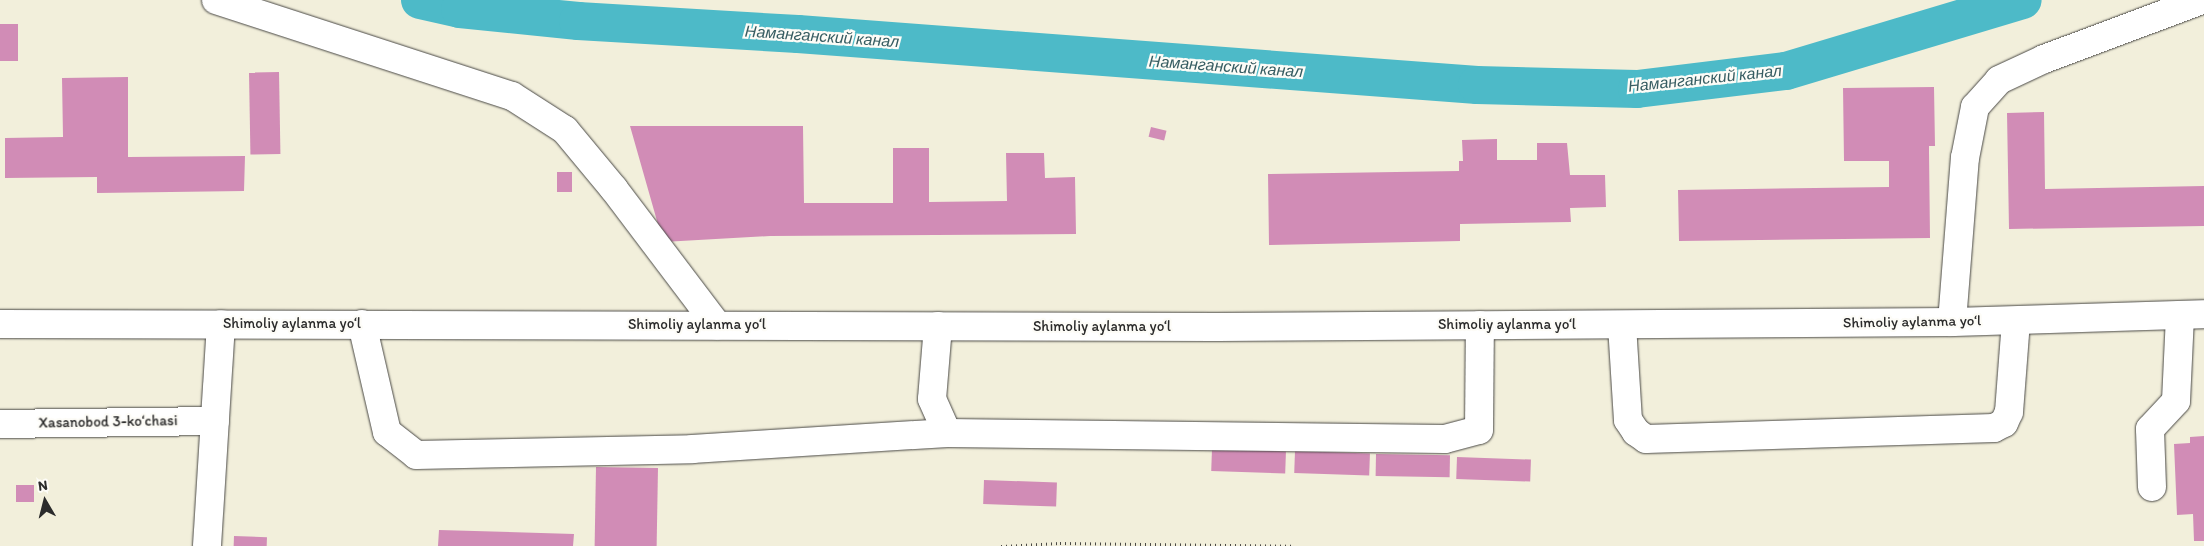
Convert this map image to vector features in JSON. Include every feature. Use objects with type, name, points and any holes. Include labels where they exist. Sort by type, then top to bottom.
[{"type":"main road","points":[[216,0],[512,96],[565,130],[614,189],[717,325]]},
{"type":"main road","points":[[1952,322],[1965,158],[1975,108],[1999,80],[2044,59],[2202,0]]},
{"type":"main road","points":[[2152,487],[2150,430],[2176,401],[2192,314]]},
{"type":"main road","name":"Shimoliy aylanma yoʻl","points":[[0,324],[1622,325],[2016,321],[2192,314]]},
{"type":"main road","points":[[1622,325],[1628,420],[1636,432],[1646,439],[1994,428],[2004,423],[2009,412],[2016,321]]},
{"type":"main road","points":[[207,546],[220,324]]},
{"type":"main road","points":[[362,324],[387,432],[416,455],[692,449],[948,433],[1446,440],[1479,430],[1480,325]]},
{"type":"main road","points":[[938,326],[932,399],[948,433]]},
{"type":"main road","name":"Xasanobod 3-koʻchasi","points":[[0,424],[215,421]]},
{"type":"path","points":[[1001,546],[1060,543],[1295,546]]},
{"type":"building","points":[[0,24],[18,24],[18,61],[0,61]]},
{"type":"building","points":[[279,72],[280,154],[250,155],[249,73]]},
{"type":"building","points":[[128,77],[128,157],[245,156],[244,191],[97,193],[97,177],[5,178],[5,138],[63,137],[62,78]]},
{"type":"building","points":[[1934,87],[1935,146],[1929,146],[1930,238],[1679,241],[1678,190],[1889,187],[1889,161],[1844,161],[1843,88]]},
{"type":"building","points":[[2044,112],[2045,189],[2204,186],[2204,226],[2009,229],[2007,113]]},
{"type":"building","points":[[630,126],[803,126],[804,203],[893,203],[893,148],[929,148],[929,202],[1007,201],[1006,153],[1044,153],[1045,178],[1075,177],[1076,234],[770,236],[663,242]]},
{"type":"building","points":[[1151,127],[1167,131],[1164,141],[1149,137]]},
{"type":"building","points":[[1497,139],[1497,160],[1537,160],[1537,143],[1567,143],[1570,175],[1605,175],[1606,207],[1570,208],[1571,222],[1460,224],[1460,241],[1269,245],[1268,174],[1459,171],[1459,161],[1463,161],[1462,140]]},
{"type":"building","points":[[557,172],[572,172],[572,192],[557,192]]},
{"type":"building","points":[[2204,436],[2204,541],[2194,541],[2193,514],[2177,515],[2174,444],[2190,443],[2190,437]]},
{"type":"building","points":[[1212,449],[1286,452],[1285,474],[1211,471]]},
{"type":"building","points":[[1295,451],[1370,454],[1369,476],[1294,473]]},
{"type":"building","points":[[1376,454],[1450,455],[1450,477],[1376,476]]},
{"type":"building","points":[[1457,457],[1531,460],[1530,482],[1456,479]]},
{"type":"building","points":[[596,467],[658,468],[657,546],[595,546]]},
{"type":"building","points":[[984,480],[1057,483],[1056,507],[983,504]]},
{"type":"building","points":[[16,485],[34,485],[34,502],[16,502]]},
{"type":"building","points":[[439,530],[574,534],[573,546],[438,546]]},
{"type":"building","points":[[234,536],[267,537],[267,546],[234,546]]},
{"type":"waterway","name":"Наманганский канал","points":[[420,0],[460,9],[578,21],[798,34],[1477,85],[1637,89],[1786,71],[2023,0]]}]
